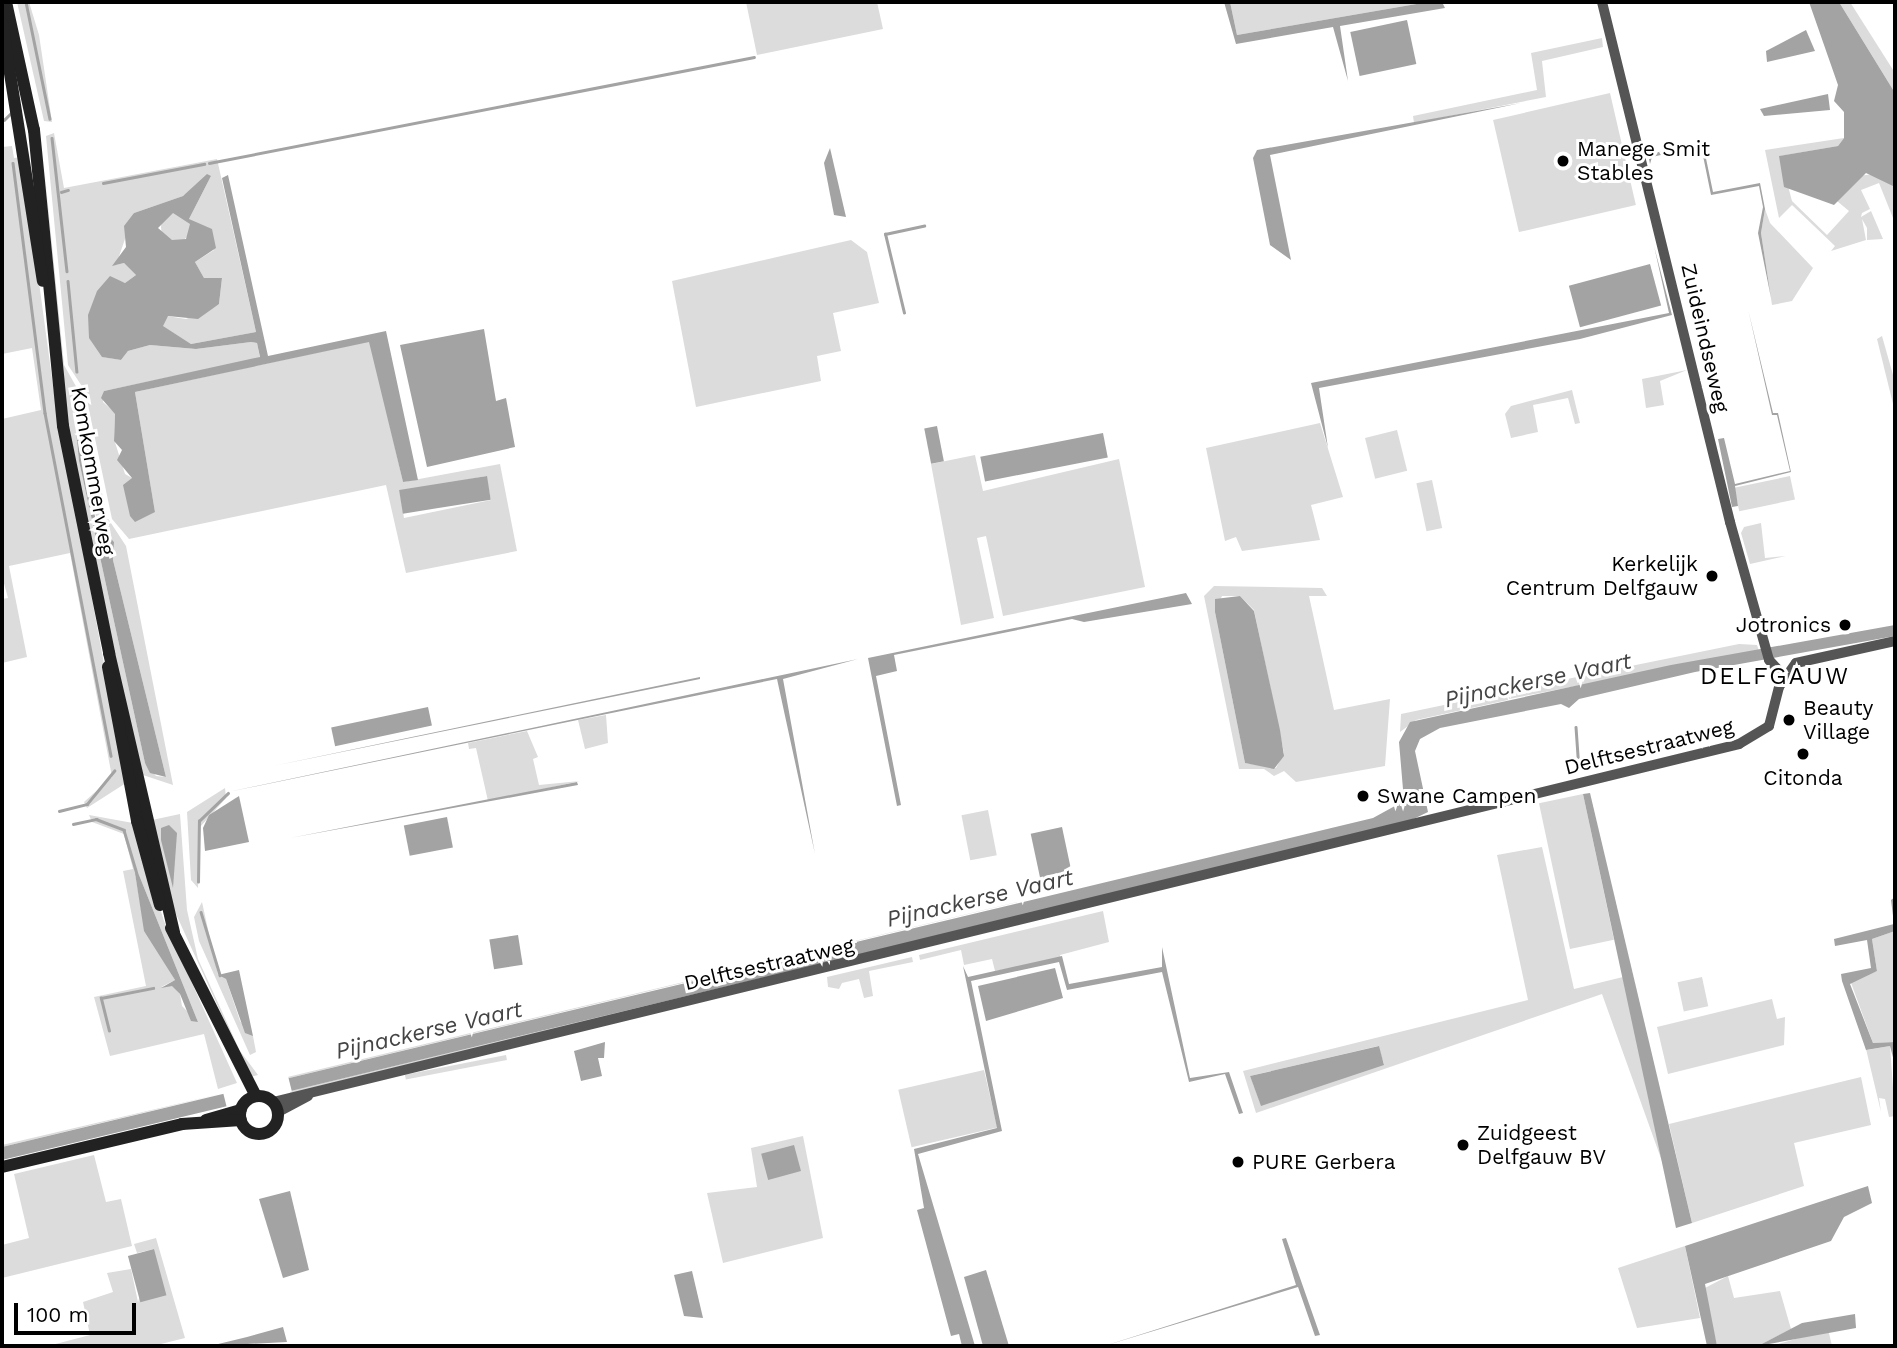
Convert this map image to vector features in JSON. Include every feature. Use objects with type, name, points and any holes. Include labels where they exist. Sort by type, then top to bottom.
[{"type":"main road","name":"Komkommerweg","points":[[6,2],[34,131],[48,295],[63,426],[108,653],[137,821],[155,890],[254,1102]]},
{"type":"main road","name":"Komkommerweg","points":[[2,23],[37,255],[48,295]]},
{"type":"main road","name":"Delftsestraatweg","points":[[2,1167],[206,1120],[254,1102]]},
{"type":"street","name":"Zuideindseweg","points":[[1602,2],[1730,522],[1768,655],[1784,676]]},
{"type":"street","points":[[1784,676],[1808,657],[1895,640]]},
{"type":"street","name":"Delftsestraatweg","points":[[254,1102],[310,1095],[1360,840],[1749,741],[1772,722],[1784,676]]},
{"type":"shaded area","points":[[17,2],[29,2],[39,35],[52,122],[44,121]]},
{"type":"shaded area","points":[[746,2],[877,2],[883,29],[757,55]]},
{"type":"shaded area","points":[[1224,2],[1230,2],[1237,35],[1428,2],[1442,2],[1445,8],[1340,26],[1348,81],[1333,27],[1236,44]]},
{"type":"shaded area","points":[[1230,2],[1428,2],[1237,35]]},
{"type":"shaded area","points":[[1809,2],[1839,2],[1895,93],[1895,187],[1866,173],[1834,205],[1784,187],[1779,156],[1838,146],[1844,138],[1844,112],[1834,101],[1838,85]]},
{"type":"shaded area","points":[[1839,2],[1850,2],[1895,73],[1895,93]]},
{"type":"shaded area","points":[[1407,20],[1416,64],[1360,76],[1350,32]]},
{"type":"shaded area","points":[[1806,30],[1815,51],[1767,62],[1766,51]]},
{"type":"shaded area","points":[[1602,38],[1603,47],[1542,61],[1546,97],[1414,123],[1413,116],[1537,90],[1531,53]]},
{"type":"shaded area","name":"Manege Smit Stables","points":[[1610,93],[1636,205],[1519,232],[1493,120]]},
{"type":"shaded area","points":[[1828,94],[1830,110],[1764,116],[1760,109]]},
{"type":"shaded area","points":[[1521,103],[1270,155],[1291,260],[1270,245],[1253,158],[1257,150]]},
{"type":"shaded area","points":[[54,133],[64,188],[217,159],[256,332],[191,344],[162,326],[167,316],[186,319],[219,304],[222,278],[204,278],[195,262],[214,250],[189,219],[211,176],[183,196],[134,213],[116,265],[124,263],[136,275],[125,283],[114,279],[103,357],[121,360],[128,351],[150,345],[196,349],[251,342],[257,343],[260,358],[104,391],[103,402],[115,413],[114,439],[125,474],[132,478],[126,493],[155,512],[135,392],[370,341],[403,482],[500,464],[517,551],[406,573],[386,485],[129,539],[112,519],[85,391],[68,365],[46,136]],"holes":[[[486,476],[491,500],[404,518],[400,493]]]},
{"type":"shaded area","points":[[1844,138],[1838,146],[1780,156],[1792,201],[1827,235],[1849,211],[1837,201],[1858,176],[1874,174],[1895,187],[1895,223],[1879,183],[1861,190],[1870,209],[1862,213],[1861,217],[1871,211],[1883,239],[1867,240],[1867,228],[1862,219],[1866,240],[1831,251],[1835,246],[1792,205],[1779,218],[1765,150]]},
{"type":"shaded area","points":[[1703,144],[1713,192],[1760,183],[1765,209],[1761,233],[1771,298],[1758,233],[1763,207],[1759,186],[1711,195],[1701,146],[1652,157],[1650,164],[1648,154]]},
{"type":"shaded area","points":[[12,146],[14,158],[22,157],[54,393],[126,783],[87,808],[84,802],[112,777],[70,553],[9,566],[27,657],[2,663],[2,599],[8,598],[2,576],[2,419],[41,410],[32,348],[2,354],[2,147]]},
{"type":"shaded area","points":[[830,148],[846,217],[834,215],[824,163]]},
{"type":"shaded area","points":[[43,155],[64,365],[82,397],[107,517],[126,546],[173,785],[143,775],[111,640],[67,417]],"holes":[[[72,392],[97,522],[114,542],[113,560],[166,777],[156,776],[145,763],[79,461]]]},
{"type":"shaded area","points":[[207,174],[211,176],[189,219],[212,229],[216,248],[195,262],[204,278],[222,278],[219,304],[198,319],[168,316],[163,326],[191,344],[256,332],[222,178],[228,175],[268,356],[386,331],[418,480],[403,482],[369,342],[135,392],[155,512],[135,522],[130,516],[123,485],[132,478],[117,460],[122,450],[114,441],[115,414],[101,398],[104,391],[260,357],[257,343],[251,342],[196,349],[150,345],[128,351],[121,360],[102,357],[89,338],[88,315],[97,291],[110,276],[125,283],[136,275],[124,263],[112,266],[126,247],[124,226],[134,213],[183,196]],"holes":[[[173,213],[190,224],[186,239],[172,240],[158,228]]]},
{"type":"shaded area","points":[[1765,209],[1770,223],[1813,268],[1792,301],[1772,305],[1761,233]]},
{"type":"shaded area","points":[[176,212],[186,217],[191,227],[186,237],[176,242],[166,237],[161,227],[166,217]]},
{"type":"shaded area","points":[[851,240],[867,252],[879,303],[833,313],[841,351],[817,356],[821,381],[696,407],[672,281]]},
{"type":"shaded area","points":[[1654,246],[1672,315],[1580,339],[1319,388],[1328,448],[1311,383],[1669,313]]},
{"type":"shaded area","points":[[1650,264],[1661,306],[1580,327],[1569,286]]},
{"type":"shaded area","points":[[1748,309],[1773,413],[1778,413],[1791,472],[1735,486],[1738,506],[1732,507],[1718,439],[1724,438],[1735,484],[1790,471],[1777,415],[1772,415]]},
{"type":"shaded area","points":[[484,329],[496,401],[506,398],[515,447],[427,467],[400,345]]},
{"type":"shaded area","points":[[1882,336],[1895,382],[1895,412],[1877,339]]},
{"type":"shaded area","points":[[1687,370],[1660,381],[1664,405],[1646,408],[1642,379]]},
{"type":"shaded area","points":[[1572,390],[1580,423],[1575,424],[1568,398],[1533,405],[1538,432],[1511,438],[1505,414],[1511,406]]},
{"type":"shaded area","points":[[72,392],[96,522],[114,542],[113,560],[166,777],[150,773],[145,763],[79,461]]},
{"type":"shaded area","points":[[1320,423],[1343,497],[1311,505],[1320,540],[1242,551],[1236,537],[1225,541],[1206,448]]},
{"type":"shaded area","points":[[937,426],[944,461],[931,464],[924,428]]},
{"type":"shaded area","points":[[1397,430],[1407,471],[1375,479],[1365,438]]},
{"type":"shaded area","points":[[1103,433],[1108,458],[985,481],[980,457]]},
{"type":"shaded area","points":[[975,455],[983,491],[1119,459],[1145,587],[1003,616],[986,536],[977,538],[994,618],[961,625],[931,464]]},
{"type":"shaded area","points":[[487,476],[491,500],[403,514],[399,490]]},
{"type":"shaded area","points":[[1790,476],[1795,499],[1739,511],[1734,488]]},
{"type":"shaded area","points":[[1432,480],[1442,528],[1427,531],[1416,483]]},
{"type":"shaded area","points":[[1761,523],[1765,558],[1786,556],[1750,564],[1741,533],[1744,527]]},
{"type":"shaded area","points":[[1214,586],[1322,588],[1327,596],[1309,596],[1334,710],[1390,699],[1385,766],[1296,782],[1284,771],[1274,776],[1264,769],[1239,769],[1204,596]],"holes":[[[1222,596],[1240,596],[1254,610],[1284,753],[1276,768],[1245,763],[1215,612]]]},
{"type":"shaded area","points":[[1186,593],[1192,604],[1084,622],[1072,619],[894,655],[897,671],[876,676],[901,805],[897,806],[868,658]]},
{"type":"shaded area","points":[[1240,596],[1254,611],[1280,730],[1284,756],[1274,769],[1245,763],[1215,612],[1215,599]]},
{"type":"shaded area","points":[[1895,625],[1895,636],[1695,672],[1579,699],[1569,708],[1561,704],[1440,728],[1420,739],[1415,751],[1428,812],[1401,825],[2,1160],[2,1147],[1373,818],[1404,801],[1399,742],[1410,722],[1671,665]]},
{"type":"shaded area","points":[[1739,644],[1757,645],[1759,651],[1509,699],[1508,691]]},
{"type":"shaded area","points":[[858,659],[783,679],[815,854],[777,679],[228,792]]},
{"type":"shaded area","points":[[700,677],[700,679],[273,766]]},
{"type":"shaded area","points":[[1506,692],[1508,700],[1416,720],[1400,732],[1401,714]]},
{"type":"shaded area","points":[[428,707],[432,726],[335,746],[331,728]]},
{"type":"shaded area","points":[[606,715],[608,743],[585,749],[578,720]]},
{"type":"shaded area","points":[[527,731],[538,757],[533,759],[539,785],[580,781],[488,801],[476,748],[469,749],[468,743]]},
{"type":"shaded area","points":[[577,782],[578,785],[290,838]]},
{"type":"shaded area","points":[[225,788],[226,798],[200,827],[198,888],[191,880],[187,812]]},
{"type":"shaded area","points":[[1590,793],[1692,1223],[1676,1228],[1583,794]]},
{"type":"shaded area","points":[[1583,794],[1614,940],[1570,949],[1539,803]]},
{"type":"shaded area","points":[[239,796],[249,842],[205,851],[203,828],[209,815]]},
{"type":"shaded area","points":[[988,810],[997,855],[970,860],[961,815]]},
{"type":"shaded area","points":[[180,814],[187,910],[198,959],[240,1051],[258,1075],[250,1077],[171,903],[152,820]]},
{"type":"shaded area","points":[[89,815],[133,823],[164,921],[237,1083],[218,1089],[204,1034],[110,1056],[94,997],[146,986],[123,871],[133,869],[124,834],[92,822]],"holes":[[[135,873],[139,875],[198,1022],[182,1006],[180,994],[172,985],[161,987],[175,980],[144,926]]]},
{"type":"shaded area","points":[[447,817],[453,847],[410,856],[404,825]]},
{"type":"shaded area","points":[[169,825],[177,833],[173,888],[161,840],[161,828]]},
{"type":"shaded area","points":[[1062,827],[1072,876],[1041,883],[1031,834]]},
{"type":"shaded area","points":[[1542,847],[1574,989],[1623,977],[1668,1178],[1602,994],[1256,1113],[1243,1071],[1528,1000],[1497,855]],"holes":[[[1378,1046],[1384,1064],[1261,1105],[1250,1076]]]},
{"type":"shaded area","points":[[135,873],[139,875],[198,1022],[191,1021],[180,994],[172,986],[161,988],[175,980],[144,931]]},
{"type":"shaded area","points":[[1121,877],[289,1078],[306,1087],[1125,891],[292,1094],[275,1080]]},
{"type":"shaded area","points":[[1895,897],[1895,931],[1872,939],[1877,971],[1850,984],[1873,1043],[1895,1042],[1895,1065],[1890,1046],[1866,1050],[1842,981],[1841,974],[1871,968],[1867,940],[1835,946],[1834,939],[1894,924],[1891,900]]},
{"type":"shaded area","points":[[202,902],[218,975],[226,979],[240,1021],[253,1036],[256,1052],[250,1055],[199,941],[194,917]]},
{"type":"shaded area","points":[[1103,911],[1109,942],[1060,955],[1061,959],[995,971],[992,959],[964,965],[961,950],[920,960],[919,955]]},
{"type":"shaded area","points":[[1895,931],[1895,1042],[1873,1043],[1850,980],[1877,971],[1872,939]]},
{"type":"shaded area","points":[[518,935],[523,965],[494,969],[489,940]]},
{"type":"shaded area","points":[[1162,947],[1190,1078],[1229,1072],[1243,1113],[1239,1114],[1225,1074],[1189,1082],[1162,972],[1067,990],[1059,962],[971,981],[1002,1131],[918,1154],[975,1346],[962,1346],[959,1334],[951,1336],[917,1210],[924,1208],[914,1149],[997,1128],[963,966],[968,977],[1062,956],[1069,984],[1162,967]]},
{"type":"shaded area","points":[[912,957],[913,962],[869,971],[873,996],[864,998],[859,979],[842,983],[839,989],[828,987],[827,977]]},
{"type":"shaded area","points":[[1055,968],[1063,998],[986,1021],[978,986]]},
{"type":"shaded area","points":[[239,970],[253,1036],[245,1033],[226,979],[218,975]]},
{"type":"shaded area","points":[[1702,977],[1708,1006],[1684,1012],[1678,982]]},
{"type":"shaded area","points":[[1772,999],[1777,1019],[1785,1017],[1784,1045],[1668,1074],[1657,1027]]},
{"type":"shaded area","points":[[1861,1028],[1867,1050],[1890,1046],[1895,1116],[1889,1117],[1885,1099],[1879,1098],[1881,1112]]},
{"type":"shaded area","points":[[605,1042],[604,1058],[598,1058],[602,1076],[581,1081],[574,1051]]},
{"type":"shaded area","points":[[1379,1046],[1384,1065],[1261,1106],[1250,1076]]},
{"type":"shaded area","points":[[506,1055],[507,1060],[406,1080],[405,1075]]},
{"type":"shaded area","points":[[984,1070],[997,1127],[912,1147],[898,1090]]},
{"type":"shaded area","points":[[1861,1077],[1871,1125],[1794,1143],[1804,1186],[1692,1223],[1669,1124]]},
{"type":"shaded area","points":[[224,1093],[2,1147],[2,1145]]},
{"type":"shaded area","points":[[803,1136],[823,1238],[723,1263],[707,1193],[757,1187],[751,1148]]},
{"type":"shaded area","points":[[794,1145],[801,1171],[768,1180],[761,1154]]},
{"type":"shaded area","points":[[94,1155],[106,1202],[121,1199],[132,1246],[2,1278],[2,1245],[29,1238],[14,1174]]},
{"type":"shaded area","points":[[1868,1186],[1872,1203],[1844,1217],[1831,1241],[1705,1284],[1717,1346],[1707,1346],[1685,1246]]},
{"type":"shaded area","points":[[290,1191],[309,1270],[283,1278],[259,1199]]},
{"type":"shaded area","points":[[156,1238],[185,1338],[153,1346],[48,1346],[90,1335],[83,1302],[113,1292],[107,1273],[131,1269],[138,1302],[154,1249],[137,1253],[134,1244]]},
{"type":"shaded area","points":[[1286,1238],[1320,1335],[1315,1336],[1298,1287],[1104,1346],[1296,1285],[1282,1239]]},
{"type":"shaded area","points":[[1685,1246],[1700,1318],[1637,1328],[1618,1268]]},
{"type":"shaded area","points":[[154,1249],[166,1295],[140,1302],[128,1256]]},
{"type":"shaded area","points":[[986,1270],[1009,1346],[983,1346],[964,1277]]},
{"type":"shaded area","points":[[692,1271],[703,1318],[684,1316],[674,1275]]},
{"type":"shaded area","points":[[1728,1276],[1734,1298],[1780,1291],[1791,1329],[1758,1346],[1717,1346],[1703,1289]]},
{"type":"shaded area","points":[[1855,1314],[1856,1328],[1758,1346],[1802,1323]]},
{"type":"shaded area","points":[[283,1327],[287,1342],[210,1346],[247,1337]]},
{"type":"shaded area","points":[[1828,1329],[1832,1346],[1771,1346],[1792,1340]]},
{"type":"pier","points":[[288,1076],[292,1092],[227,1108],[223,1092]]},
{"type":"waterway","points":[[26,2],[50,119]]},
{"type":"waterway","points":[[209,163],[754,57]]},
{"type":"waterway","points":[[2,62],[4,72]]},
{"type":"waterway","points":[[4,120],[11,113]]},
{"type":"waterway","points":[[52,138],[67,271]]},
{"type":"waterway","points":[[13,163],[45,413],[111,756]]},
{"type":"waterway","points":[[103,183],[204,164]]},
{"type":"waterway","points":[[61,192],[68,190]]},
{"type":"waterway","points":[[904,313],[885,234],[924,226]]},
{"type":"waterway","points":[[68,281],[77,372]]},
{"type":"waterway","points":[[1576,727],[1578,757]]},
{"type":"waterway","points":[[59,811],[87,804],[114,771]]},
{"type":"waterway","points":[[198,882],[199,821],[228,793]]},
{"type":"waterway","points":[[73,824],[96,819],[124,830],[137,874]]},
{"type":"waterway","points":[[201,912],[220,975]]},
{"type":"waterway","points":[[109,1031],[101,998],[153,988]]},
{"type":"place","name":"Manege Smit Stables","points":[[1563,161]]},
{"type":"place","name":"Kerkelijk Centrum Delfgauw","points":[[1712,576]]},
{"type":"place","name":"Jotronics","points":[[1845,625]]},
{"type":"place","name":"Beauty Village","points":[[1789,720]]},
{"type":"place","name":"Citonda","points":[[1803,754]]},
{"type":"place","name":"Swane Campen","points":[[1363,796]]},
{"type":"place","name":"Zuidgeest Delfgauw BV","points":[[1463,1145]]},
{"type":"place","name":"PURE Gerbera","points":[[1238,1162]]},
{"type":"district","name":"DELFGAUW","points":[[1775,677]]},
{"type":"water label","name":"Pijnackerse Vaart","points":[[1538,681]]},
{"type":"water label","name":"Pijnackerse Vaart","points":[[980,899]]},
{"type":"water label","name":"Pijnackerse Vaart","points":[[429,1031]]}]
